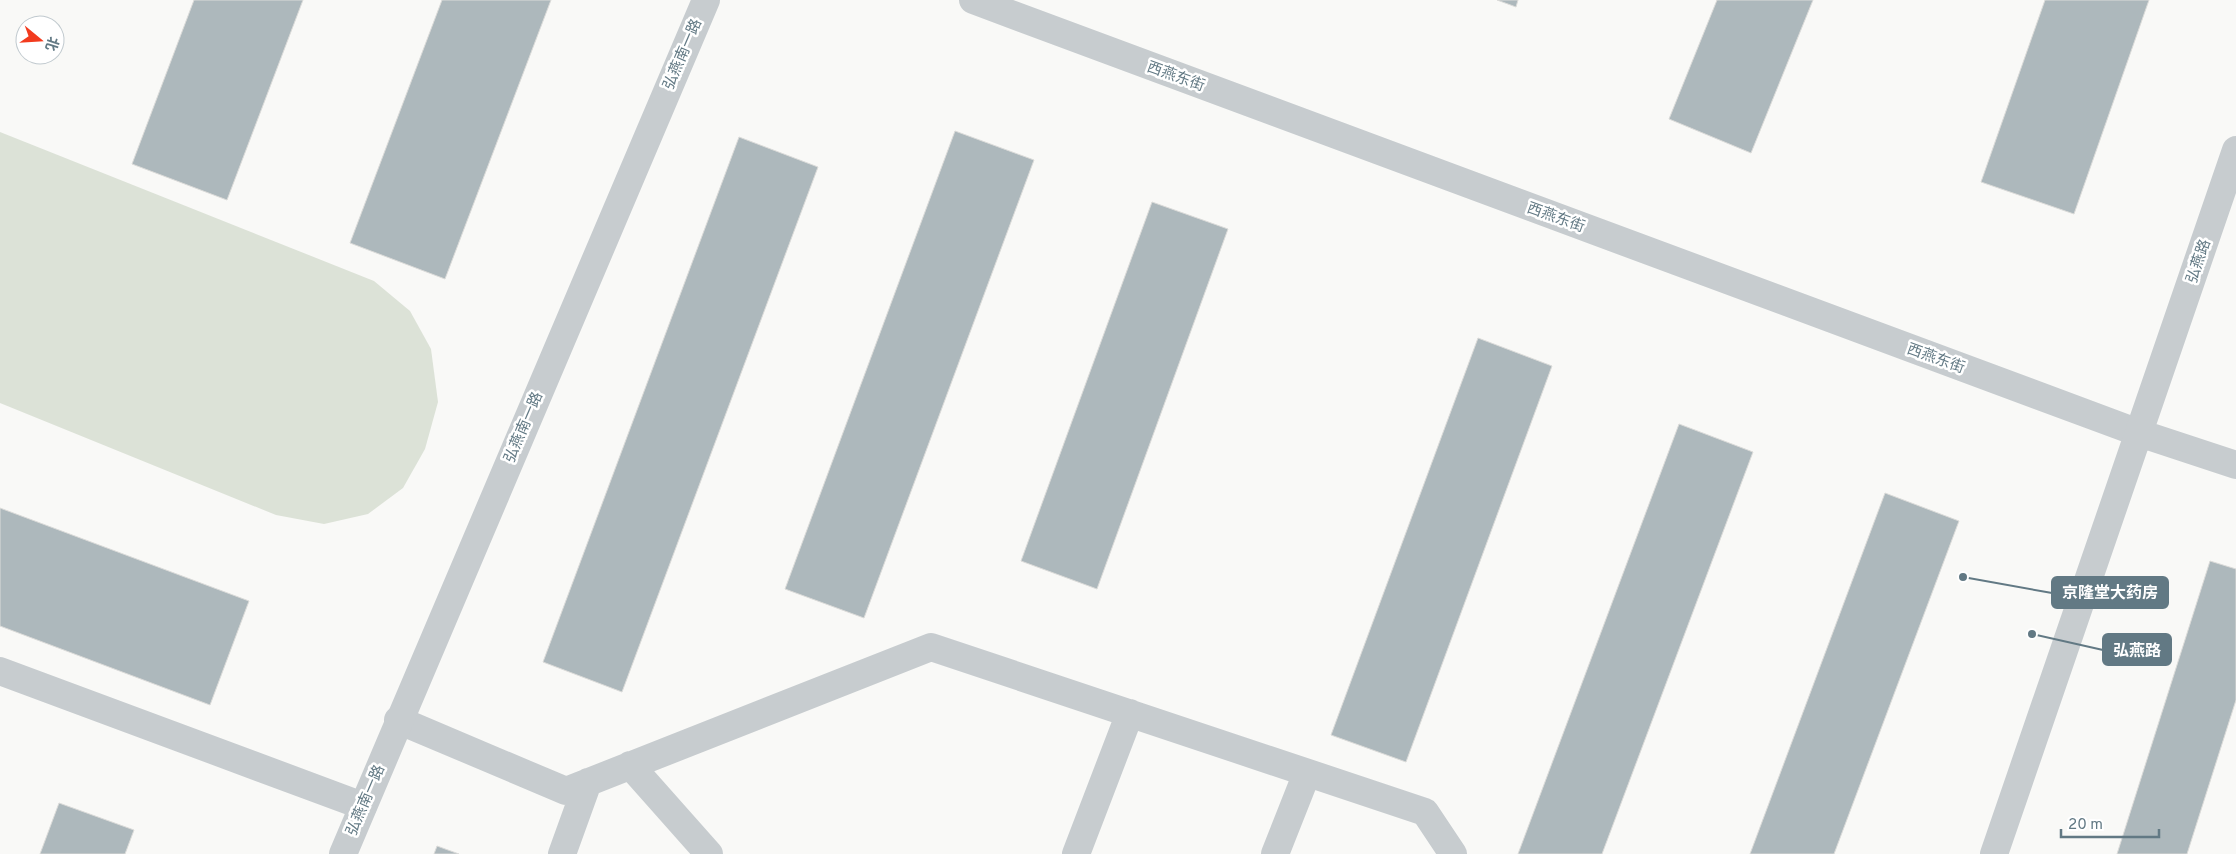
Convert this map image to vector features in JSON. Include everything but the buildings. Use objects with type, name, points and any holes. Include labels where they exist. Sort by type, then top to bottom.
[{"type":"street","name":"弘燕南一路","points":[[342,854],[706,0]]},
{"type":"street","name":"西燕东街","points":[[972,0],[2140,434],[2236,465]]},
{"type":"street","name":"弘燕路","points":[[1994,854],[2140,434],[2236,150]]},
{"type":"street","points":[[398,720],[566,791],[931,647],[1425,812],[1452,854]]},
{"type":"street","points":[[0,671],[363,806]]},
{"type":"street","points":[[1076,854],[1130,713]]},
{"type":"street","points":[[630,765],[709,854]]},
{"type":"street","points":[[1275,854],[1307,773]]},
{"type":"street","points":[[562,854],[588,782]]},
{"type":"shaded area","points":[[0,132],[374,281],[410,311],[431,349],[438,402],[425,449],[403,488],[368,514],[324,524],[276,515],[0,403]]},
{"type":"place","name":"京隆堂大药房","points":[[1963,577]]},
{"type":"place","name":"弘燕路","points":[[2032,634]]}]
